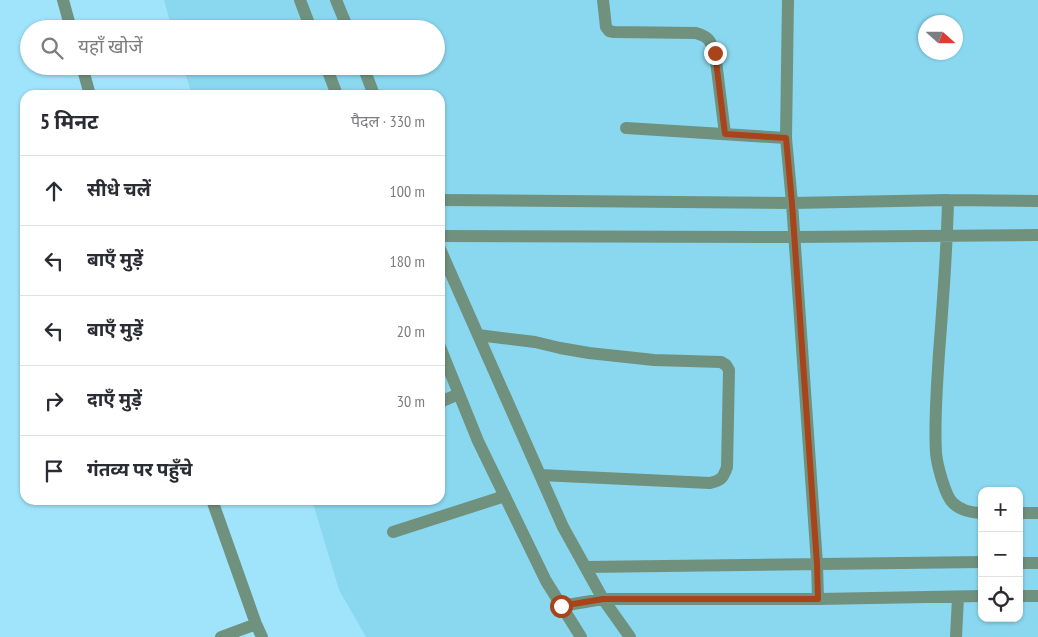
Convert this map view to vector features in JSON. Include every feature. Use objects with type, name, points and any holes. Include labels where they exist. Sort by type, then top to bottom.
[{"type":"street","points":[[63,0],[69,20]]},
{"type":"street","points":[[300,0],[308,20]]},
{"type":"street","points":[[336,0],[344,20]]},
{"type":"street","points":[[603,0],[606,27],[609,31],[696,33],[706,36],[711,42],[715,53],[725,134]]},
{"type":"street","points":[[788,0],[786,138],[818,599]]},
{"type":"street","points":[[84,75],[89,90]]},
{"type":"street","points":[[329,75],[335,90]]},
{"type":"street","points":[[366,75],[372,90]]},
{"type":"street","points":[[626,128],[786,138]]},
{"type":"street","points":[[445,200],[792,203],[948,200],[1038,201]]},
{"type":"street","points":[[948,200],[948,236],[936,406],[936,455],[944,486],[952,502],[962,509],[978,512]]},
{"type":"street","points":[[445,236],[794,237],[1038,235]]},
{"type":"street","points":[[445,260],[563,527],[603,599],[630,637]]},
{"type":"street","points":[[478,335],[654,360],[721,362],[729,370],[727,468],[724,477],[718,481],[540,475]]},
{"type":"street","points":[[445,360],[478,441],[546,582],[561,606],[575,635]]},
{"type":"street","points":[[445,400],[459,394]]},
{"type":"street","points":[[393,532],[505,496]]},
{"type":"street","points":[[214,505],[262,637]]},
{"type":"street","points":[[1023,513],[1038,513]]},
{"type":"street","points":[[585,567],[978,562]]},
{"type":"street","points":[[1023,562],[1038,563]]},
{"type":"street","points":[[561,606],[603,599],[818,599],[978,596]]},
{"type":"street","points":[[1023,596],[1038,596]]},
{"type":"street","points":[[956,637],[958,597]]},
{"type":"street","points":[[221,637],[256,624]]},
{"type":"shaded area","points":[[164,0],[1038,0],[1038,637],[366,637],[339,590],[314,505],[445,505],[445,90],[190,90],[186,75],[445,75],[445,20],[170,20]]},
{"type":"route","points":[[561,606],[603,599],[818,599],[786,138],[725,134],[715,53]]}]
